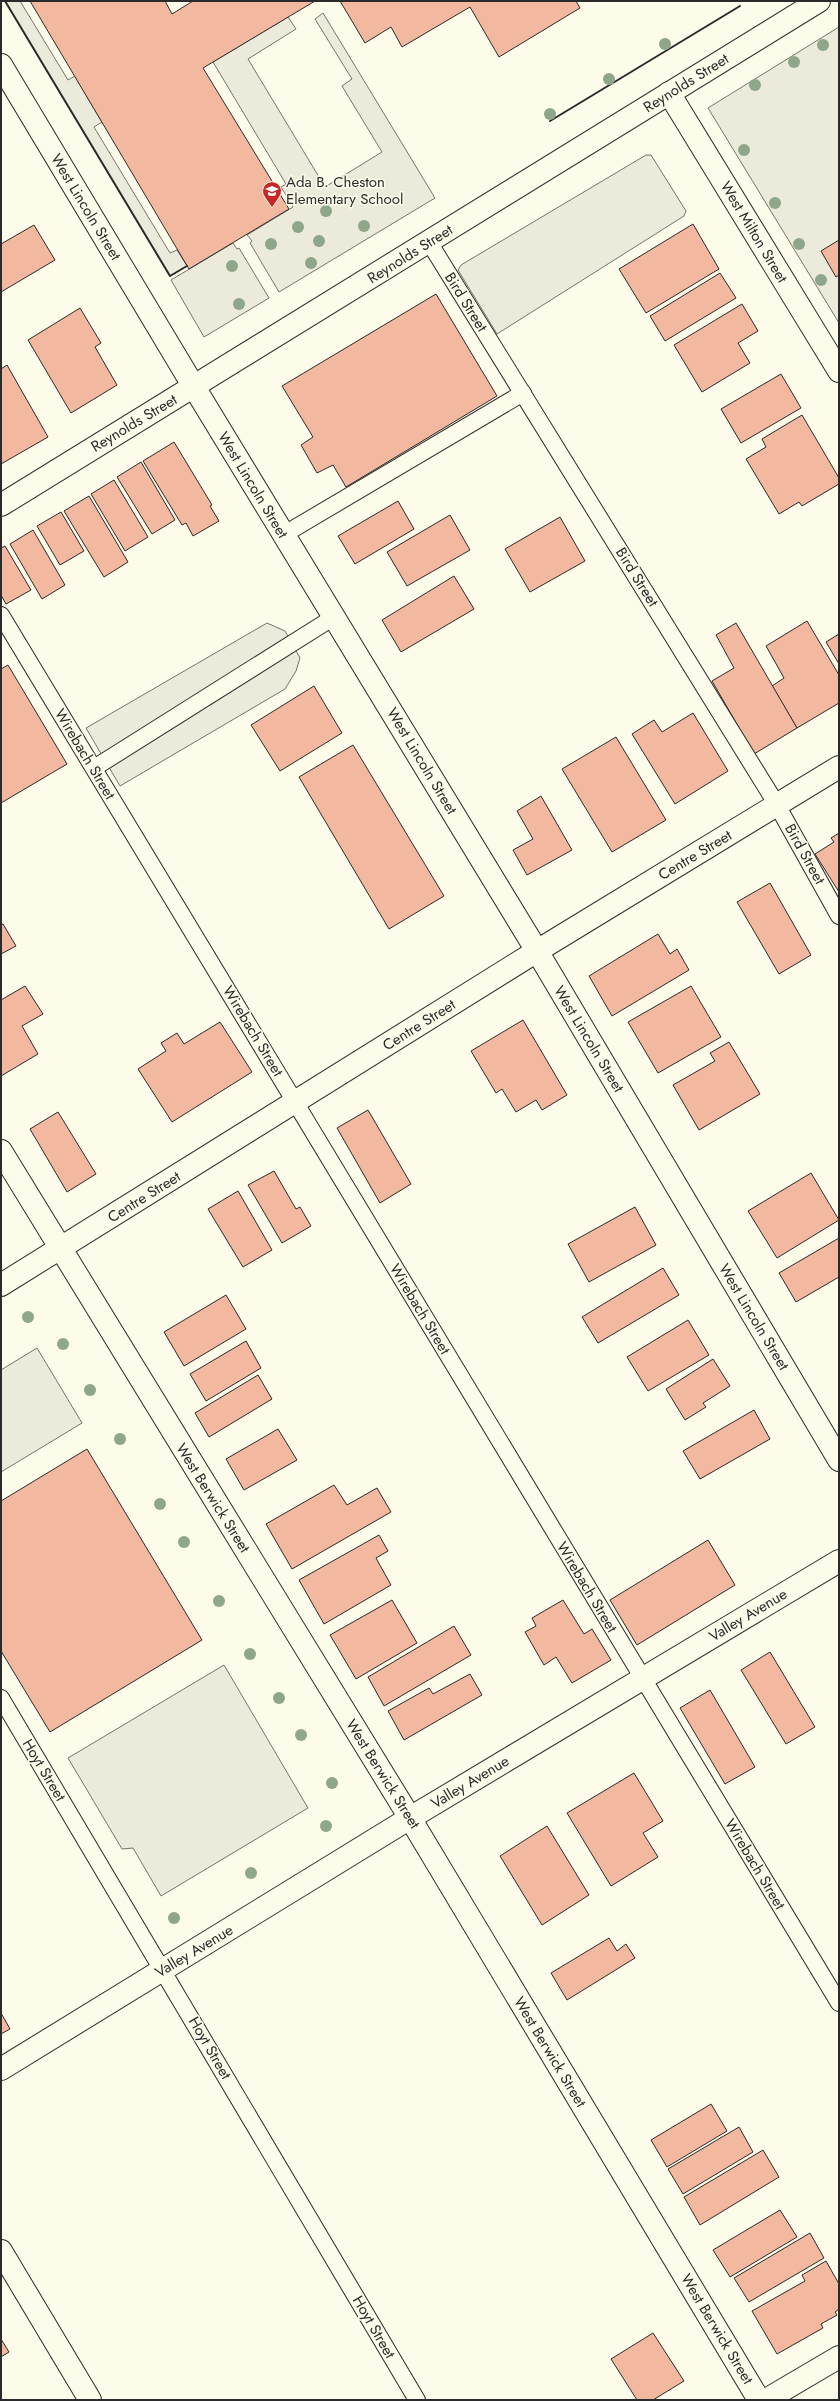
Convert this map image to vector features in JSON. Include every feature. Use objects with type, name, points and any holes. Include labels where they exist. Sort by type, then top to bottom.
[{"type":"street","name":"Reynolds Street","points":[[1,505],[819,1]]},
{"type":"street","name":"West Lincoln Street","points":[[1,65],[194,387],[537,952],[839,1460]]},
{"type":"street","name":"West Milton Street","points":[[669,93],[839,371]]},
{"type":"street","name":"Centre Street","points":[[1,1285],[60,1250],[537,952],[839,768]]},
{"type":"street","name":"West Berwick Street","points":[[1,1151],[60,1250],[410,1818],[759,2400]]},
{"type":"street","name":"Valley Avenue","points":[[1,2069],[410,1818],[839,1561]]},
{"type":"street","points":[[1,2251],[90,2400]]},
{"type":"street","points":[[766,2400],[839,2357]]},
{"type":"lane","name":"Bird Street","points":[[429,242],[777,805],[839,916]]},
{"type":"lane","points":[[284,535],[523,393]]},
{"type":"lane","name":"Wirebach Street","points":[[1,616],[839,2003]]},
{"type":"lane","points":[[94,768],[334,617]]},
{"type":"lane","name":"Hoyt Street","points":[[1,1698],[164,1969],[417,2400]]},
{"type":"shaded area","points":[[5,1],[20,1],[68,80],[75,76],[102,122],[94,127],[170,253],[177,250],[187,266],[170,276]]},
{"type":"shaded area","points":[[323,13],[435,198],[279,292],[250,243],[252,241],[247,235],[293,207],[281,187],[286,184],[213,62],[288,17],[296,29],[248,59],[325,187],[382,152],[342,86],[352,79],[315,19]]},
{"type":"shaded area","points":[[839,27],[839,323],[708,108]]},
{"type":"shaded area","points":[[646,155],[651,155],[686,211],[684,216],[497,334],[458,270],[461,265]]},
{"type":"shaded area","points":[[233,243],[237,249],[239,248],[269,298],[204,337],[171,280]]},
{"type":"shaded area","points":[[267,623],[285,631],[300,658],[296,671],[285,689],[120,786],[86,728]]},
{"type":"shaded area","points":[[37,1348],[82,1423],[1,1472],[1,1370]]},
{"type":"shaded area","points":[[224,1665],[308,1808],[161,1896],[133,1848],[122,1849],[68,1758]]},
{"type":"building","points":[[30,1],[165,1],[172,14],[193,1],[315,1],[203,68],[289,209],[189,269]]},
{"type":"building","points":[[340,1],[576,1],[580,8],[499,57],[470,7],[402,47],[391,27],[365,43]]},
{"type":"building","points":[[693,224],[719,269],[646,313],[619,269]]},
{"type":"building","points":[[34,225],[55,260],[1,292],[1,244]]},
{"type":"building","points":[[839,240],[839,275],[836,277],[821,251]]},
{"type":"building","points":[[720,273],[736,298],[665,341],[650,316]]},
{"type":"building","points":[[436,294],[497,396],[346,487],[333,465],[317,473],[301,445],[313,437],[282,386]]},
{"type":"building","points":[[742,304],[758,331],[738,343],[750,363],[702,392],[674,345]]},
{"type":"building","points":[[80,308],[101,343],[95,347],[117,385],[71,413],[28,340]]},
{"type":"building","points":[[7,365],[48,437],[1,464],[1,369]]},
{"type":"building","points":[[781,374],[801,408],[741,443],[721,409]]},
{"type":"building","points":[[802,415],[839,478],[839,484],[802,506],[799,502],[779,514],[746,459],[766,447],[762,439]]},
{"type":"building","points":[[174,442],[212,505],[210,506],[219,521],[193,536],[186,523],[182,525],[143,461]]},
{"type":"building","points":[[141,462],[175,520],[152,534],[117,477]]},
{"type":"building","points":[[114,480],[148,537],[125,551],[91,494]]},
{"type":"building","points":[[89,496],[128,562],[104,577],[64,511]]},
{"type":"building","points":[[398,501],[414,529],[355,564],[338,536]]},
{"type":"building","points":[[61,512],[84,551],[60,565],[37,526]]},
{"type":"building","points":[[450,515],[470,550],[407,586],[387,552]]},
{"type":"building","points":[[560,517],[585,561],[530,592],[505,549]]},
{"type":"building","points":[[33,530],[65,585],[42,599],[10,544]]},
{"type":"building","points":[[5,546],[31,590],[6,604],[1,595],[1,548]]},
{"type":"building","points":[[454,576],[474,609],[401,652],[382,620]]},
{"type":"building","points":[[807,621],[839,675],[839,703],[797,728],[772,686],[784,678],[766,646]]},
{"type":"building","points":[[736,623],[797,728],[754,754],[712,681],[734,668],[716,635]]},
{"type":"building","points":[[839,634],[839,664],[826,642]]},
{"type":"building","points":[[8,665],[67,764],[1,803],[1,669]]},
{"type":"building","points":[[314,686],[342,733],[280,771],[251,725]]},
{"type":"building","points":[[693,713],[728,771],[675,804],[632,734],[654,720],[662,732]]},
{"type":"building","points":[[616,737],[666,820],[612,852],[562,769]]},
{"type":"building","points":[[353,745],[444,896],[389,929],[299,777]]},
{"type":"building","points":[[541,796],[572,850],[527,875],[513,850],[533,839],[517,811]]},
{"type":"building","points":[[839,833],[839,892],[815,854],[834,842],[831,838]]},
{"type":"building","points":[[770,883],[811,955],[779,974],[737,902]]},
{"type":"building","points":[[3,924],[16,946],[1,954],[1,925]]},
{"type":"building","points":[[658,934],[670,954],[677,949],[689,970],[612,1016],[589,976]]},
{"type":"building","points":[[25,986],[43,1014],[22,1026],[38,1054],[1,1076],[1,1000]]},
{"type":"building","points":[[691,986],[721,1037],[658,1073],[628,1022]]},
{"type":"building","points":[[523,1020],[567,1095],[542,1110],[536,1100],[516,1112],[502,1089],[496,1093],[471,1051]]},
{"type":"building","points":[[220,1022],[252,1072],[172,1122],[138,1069],[166,1051],[161,1043],[177,1033],[184,1044]]},
{"type":"building","points":[[729,1042],[760,1094],[699,1130],[673,1085],[715,1061],[710,1053]]},
{"type":"building","points":[[368,1110],[411,1184],[380,1203],[337,1128]]},
{"type":"building","points":[[58,1112],[96,1174],[67,1192],[30,1129]]},
{"type":"building","points":[[274,1171],[296,1209],[300,1207],[311,1226],[282,1243],[248,1185]]},
{"type":"building","points":[[811,1173],[839,1220],[777,1258],[748,1211]]},
{"type":"building","points":[[238,1191],[272,1250],[243,1267],[208,1209]]},
{"type":"building","points":[[635,1207],[656,1245],[589,1282],[568,1244]]},
{"type":"building","points":[[839,1238],[839,1277],[796,1302],[779,1273]]},
{"type":"building","points":[[663,1268],[679,1295],[598,1343],[582,1317]]},
{"type":"building","points":[[226,1295],[246,1329],[184,1366],[164,1332]]},
{"type":"building","points":[[688,1320],[709,1355],[648,1391],[627,1357]]},
{"type":"building","points":[[246,1341],[261,1368],[206,1401],[190,1374]]},
{"type":"building","points":[[713,1359],[730,1386],[703,1403],[706,1407],[685,1420],[666,1389]]},
{"type":"building","points":[[258,1375],[272,1399],[209,1437],[195,1413]]},
{"type":"building","points":[[754,1410],[770,1439],[700,1479],[683,1451]]},
{"type":"building","points":[[278,1429],[297,1460],[244,1490],[226,1459]]},
{"type":"building","points":[[87,1449],[202,1640],[50,1732],[1,1651],[1,1501]]},
{"type":"building","points":[[334,1485],[347,1505],[377,1488],[391,1512],[292,1569],[266,1524]]},
{"type":"building","points":[[379,1535],[388,1551],[376,1558],[391,1585],[324,1624],[299,1580]]},
{"type":"building","points":[[708,1540],[735,1585],[637,1645],[610,1600]]},
{"type":"building","points":[[392,1600],[417,1643],[356,1679],[330,1635]]},
{"type":"building","points":[[563,1600],[584,1634],[592,1629],[611,1660],[572,1683],[556,1657],[544,1665],[525,1632],[536,1626],[532,1618]]},
{"type":"building","points":[[454,1626],[471,1655],[384,1706],[368,1677]]},
{"type":"building","points":[[770,1652],[815,1727],[786,1744],[741,1670]]},
{"type":"building","points":[[470,1674],[482,1695],[404,1740],[388,1711],[429,1688],[433,1694]]},
{"type":"building","points":[[710,1690],[755,1767],[725,1784],[680,1708]]},
{"type":"building","points":[[634,1773],[663,1821],[643,1833],[658,1857],[611,1886],[567,1813]]},
{"type":"building","points":[[547,1826],[589,1895],[542,1925],[500,1856]]},
{"type":"building","points":[[609,1938],[617,1951],[626,1944],[635,1958],[567,2000],[551,1973]]},
{"type":"building","points":[[1,2013],[10,2029],[1,2034]]},
{"type":"building","points":[[711,2104],[727,2131],[667,2167],[651,2140]]},
{"type":"building","points":[[739,2127],[753,2152],[683,2194],[668,2169]]},
{"type":"building","points":[[763,2150],[779,2177],[700,2225],[684,2197]]},
{"type":"building","points":[[780,2210],[797,2237],[730,2277],[713,2250]]},
{"type":"building","points":[[810,2233],[824,2258],[749,2302],[734,2278]]},
{"type":"building","points":[[826,2261],[839,2284],[839,2309],[835,2312],[837,2315],[821,2324],[823,2328],[777,2354],[752,2311],[805,2281],[802,2275]]},
{"type":"building","points":[[653,2333],[684,2381],[653,2400],[637,2400],[611,2359]]},
{"type":"building","points":[[1,2339],[9,2352],[1,2357]]},
{"type":"wall","points":[[5,1],[170,276],[187,266]]},
{"type":"wall","points":[[550,121],[740,6]]},
{"type":"place","name":"Ada B. Cheston Elementary School","points":[[272,208]]}]
